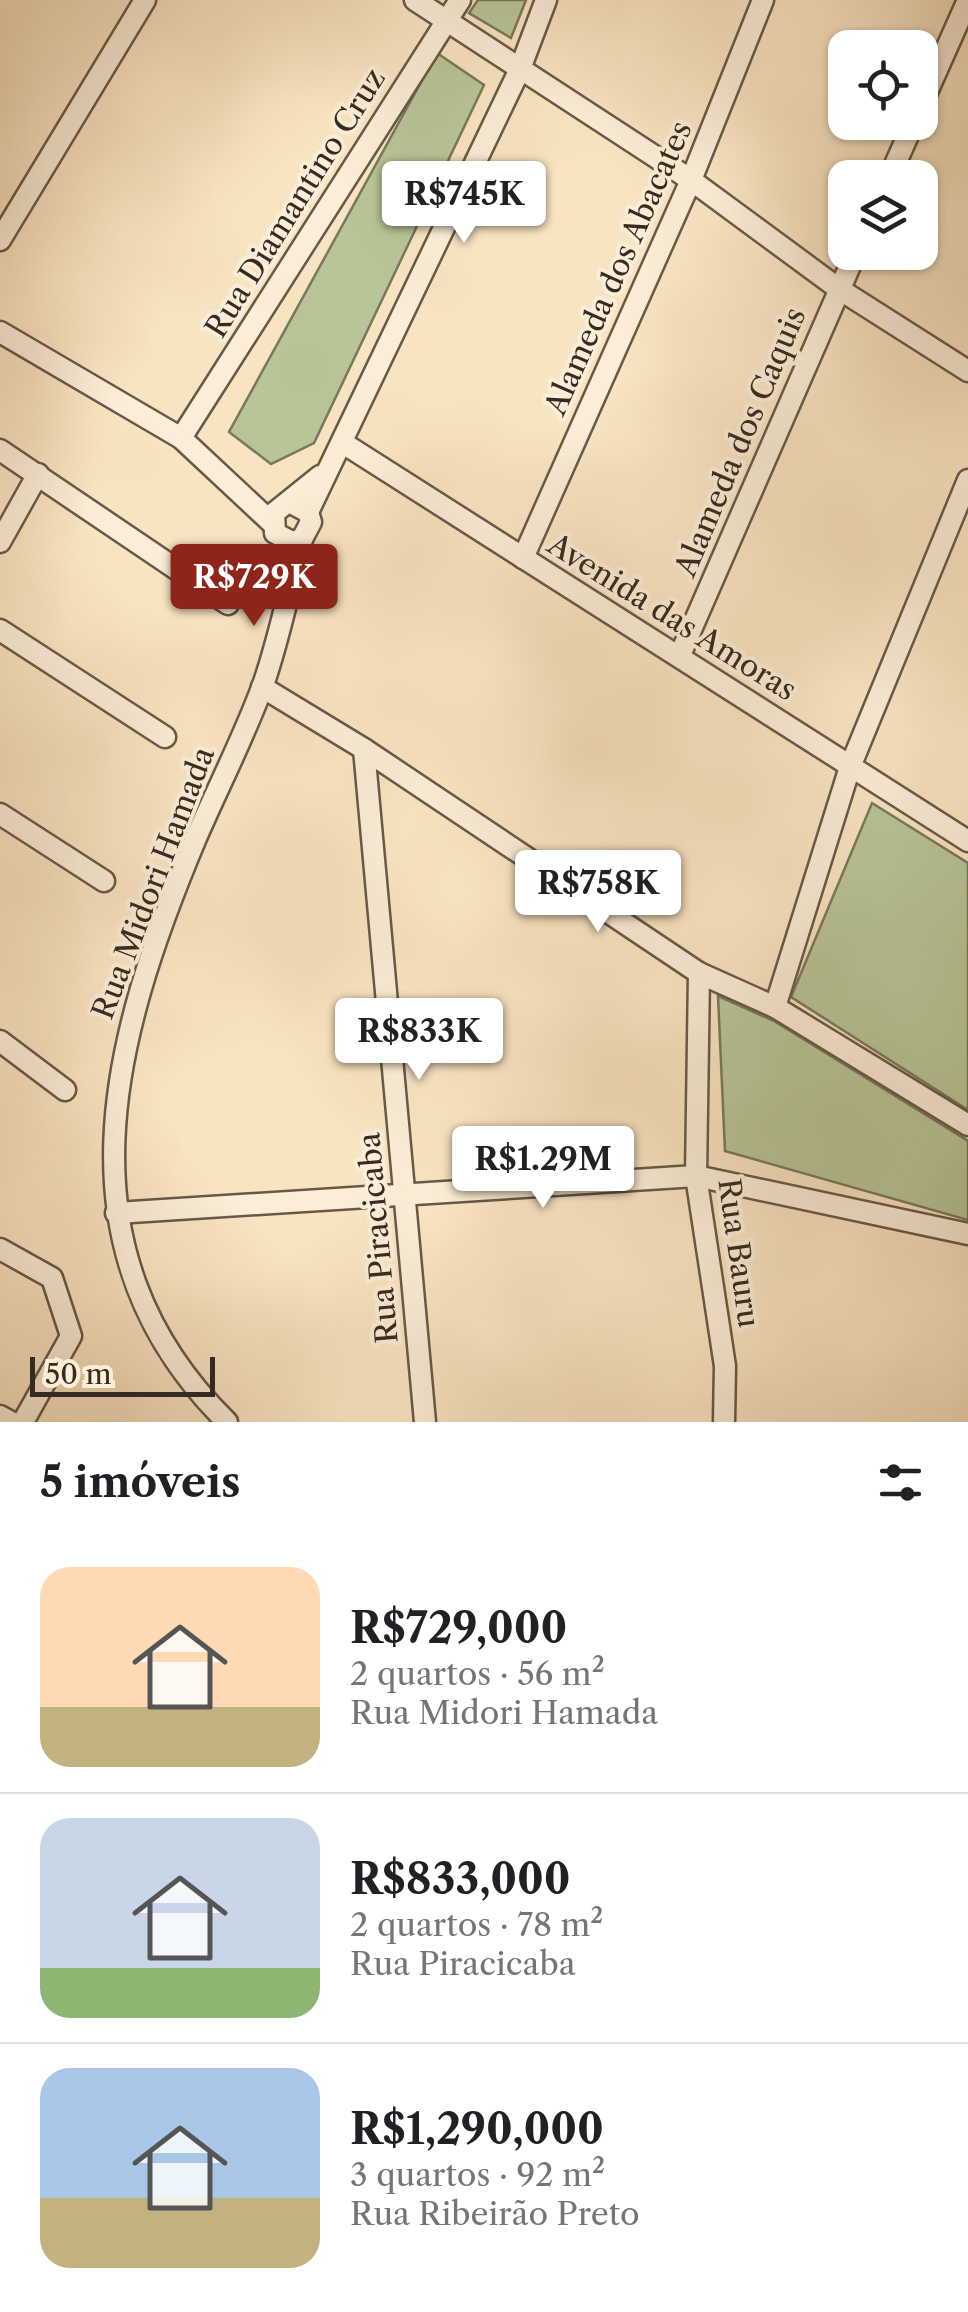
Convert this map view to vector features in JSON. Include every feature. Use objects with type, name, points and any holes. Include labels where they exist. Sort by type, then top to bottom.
[{"type":"street","points":[[0,240],[145,0]]},
{"type":"street","points":[[416,0],[691,180],[839,289],[968,371]]},
{"type":"street","name":"Rua Diamantino Cruz","points":[[180,438],[460,0]]},
{"type":"street","name":"Rua Midori Hamada","points":[[227,1422],[177,1360],[139,1295],[116,1213],[115,1113],[123,1045],[195,841],[262,687],[290,582],[289,520],[343,443],[520,69],[546,0]]},
{"type":"street","name":"Alameda dos Abacates","points":[[523,558],[691,180],[763,0]]},
{"type":"street","points":[[938,68],[968,0]]},
{"type":"street","name":"Alameda dos Caquis","points":[[680,655],[848,270]]},
{"type":"street","points":[[0,332],[180,438],[242,496],[289,520]]},
{"type":"street","name":"Avenida das Amoras","points":[[343,443],[968,842]]},
{"type":"street","points":[[0,450],[228,604]]},
{"type":"street","points":[[0,542],[38,474]]},
{"type":"street","points":[[776,1007],[850,767],[968,480]]},
{"type":"street","points":[[0,630],[165,737]]},
{"type":"street","points":[[262,687],[364,749],[699,972],[776,1007],[968,1125]]},
{"type":"street","name":"Rua Piracicaba","points":[[364,749],[425,1422]]},
{"type":"street","points":[[0,814],[104,881]]},
{"type":"street","name":"Rua Bauru","points":[[699,972],[696,1176],[725,1366],[724,1422]]},
{"type":"street","points":[[0,1040],[65,1090]]},
{"type":"street","points":[[116,1213],[185,1205],[404,1196],[696,1176],[968,1234]]},
{"type":"street","points":[[0,1249],[52,1278],[71,1336],[23,1422]]},
{"type":"street","points":[[0,1416],[11,1422]]},
{"type":"green space","points":[[478,0],[526,0],[511,38],[469,13]]},
{"type":"green space","points":[[437,53],[484,85],[314,443],[271,464],[229,432]]},
{"type":"green space","points":[[872,803],[968,863],[968,1110],[791,997]]},
{"type":"green space","points":[[718,996],[774,1021],[968,1141],[968,1220],[725,1151]]}]
